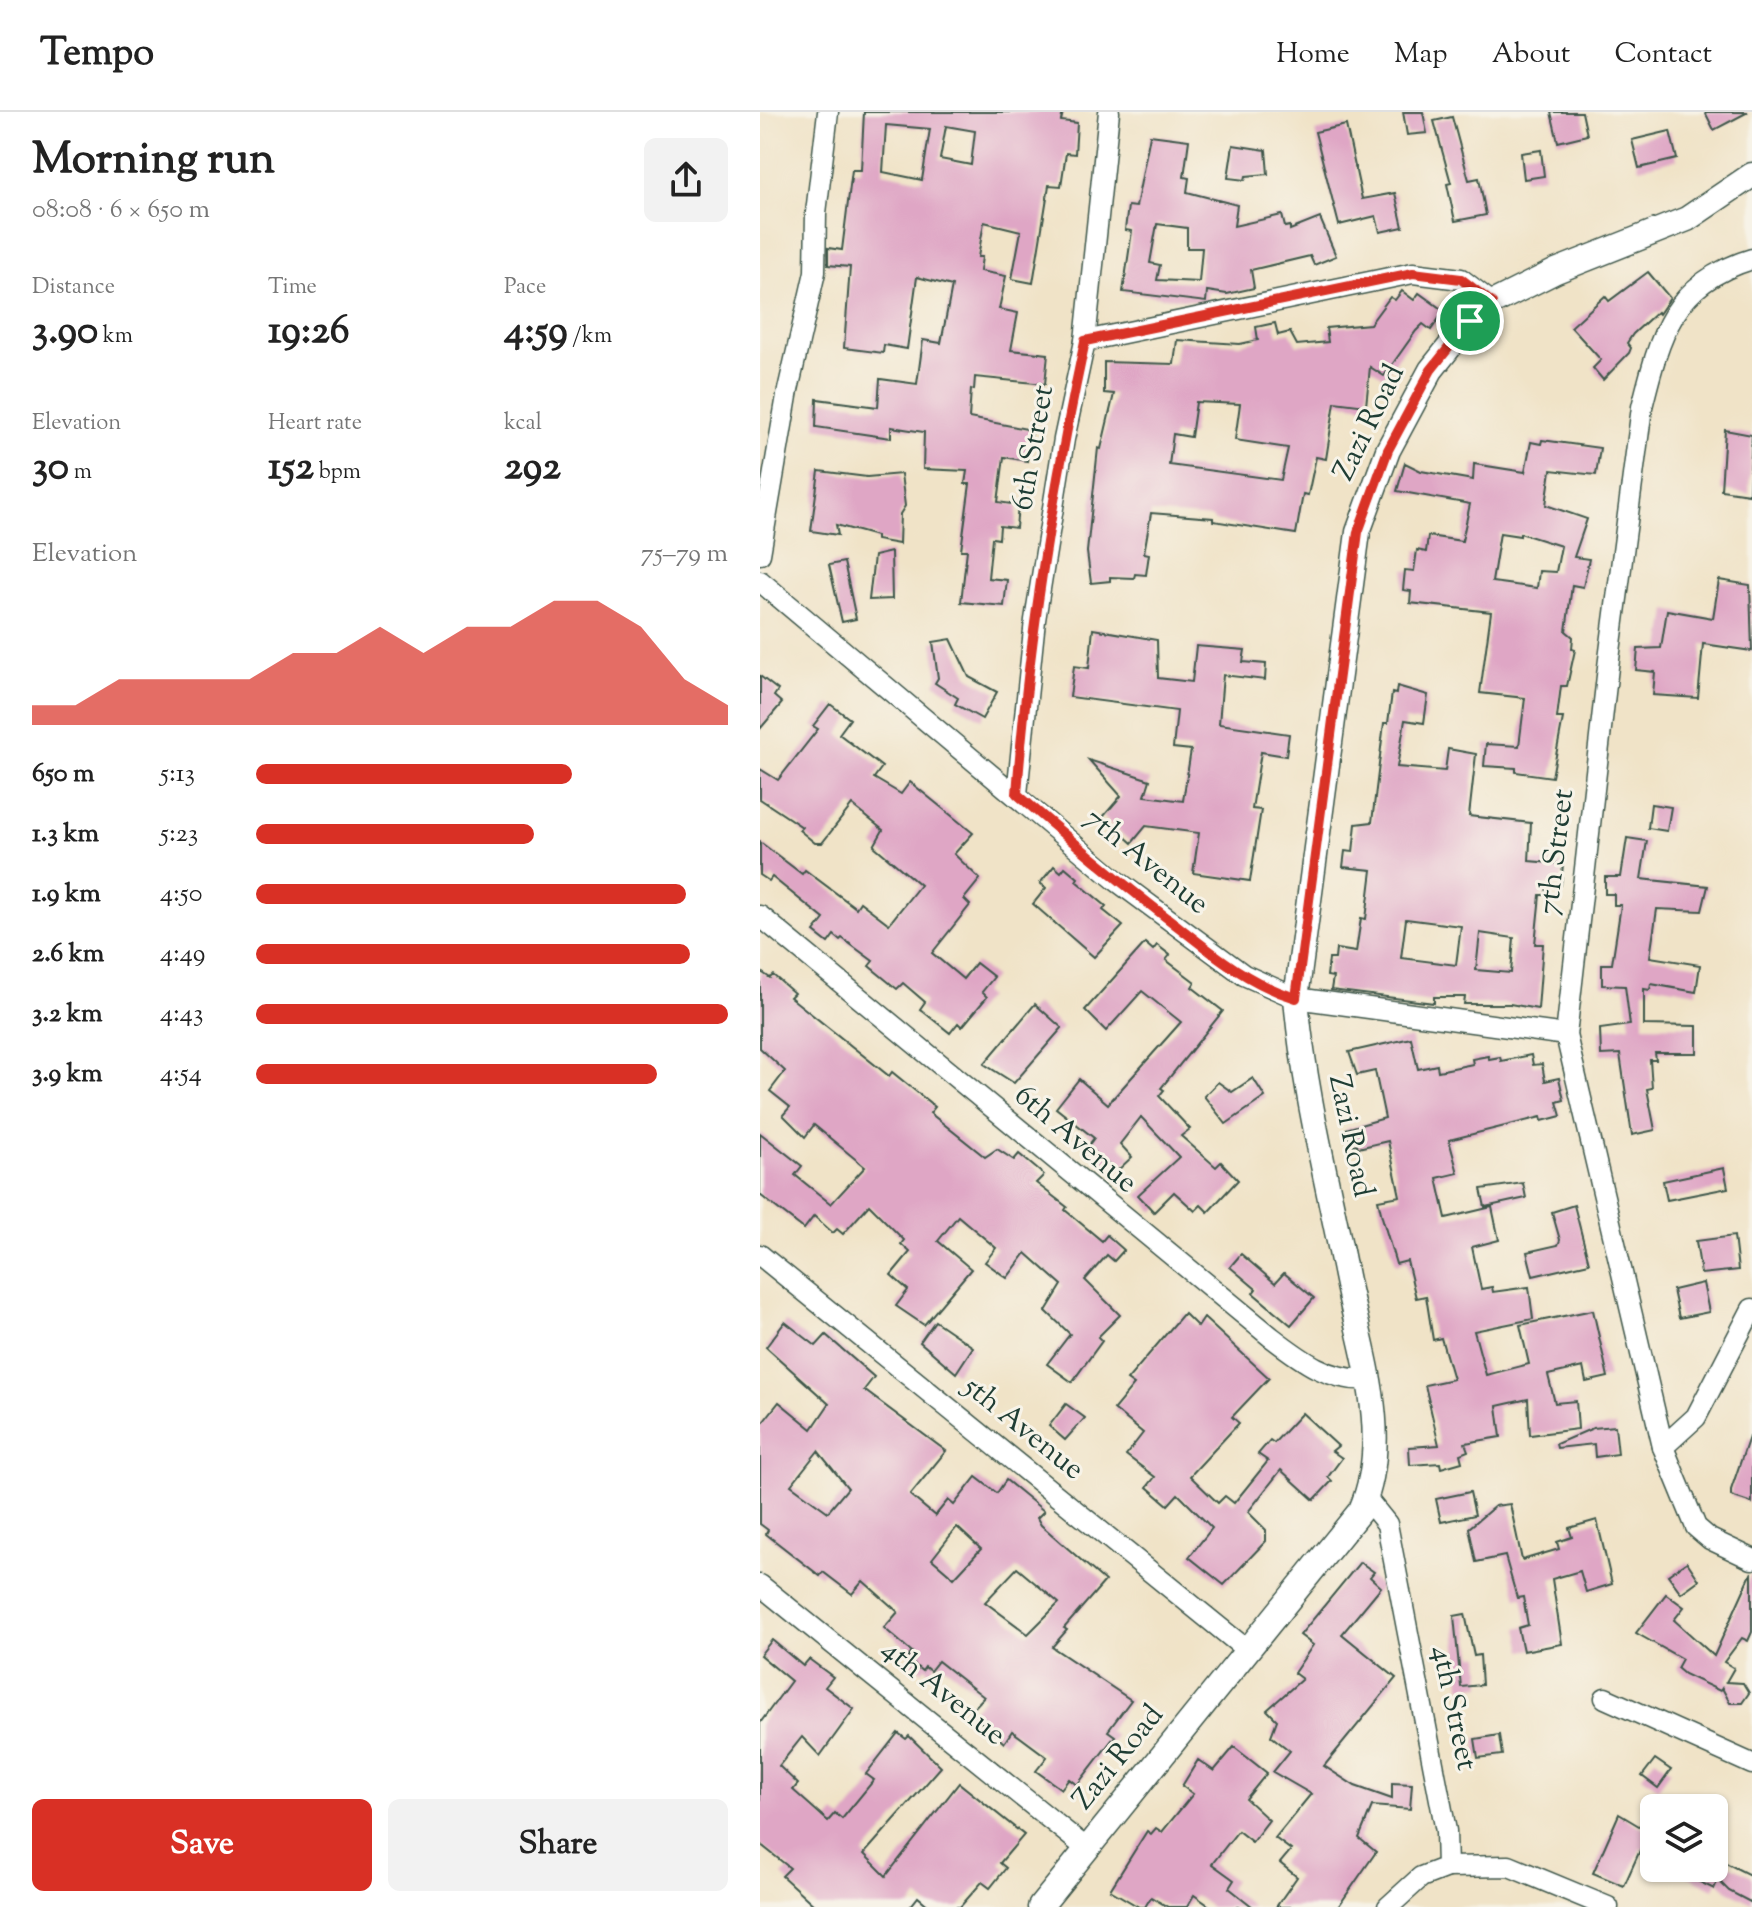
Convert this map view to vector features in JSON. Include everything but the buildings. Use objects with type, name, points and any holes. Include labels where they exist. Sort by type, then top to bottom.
[{"type":"street","points":[[760,554],[788,390],[815,272],[816,213],[828,112]]},
{"type":"street","name":"6th Street","points":[[1017,794],[1035,620],[1064,439],[1085,341],[1109,112]]},
{"type":"street","name":"Zazi Road","points":[[1040,1907],[1361,1510],[1366,1498],[1374,1453],[1368,1379],[1301,1056],[1296,998],[1358,532],[1388,450],[1431,370],[1470,321],[1492,303],[1556,271],[1687,219],[1752,175]]},
{"type":"street","name":"7th Street","points":[[1752,259],[1709,277],[1690,292],[1662,332],[1642,407],[1608,667],[1566,1035],[1663,1447],[1696,1527],[1710,1539],[1752,1559]]},
{"type":"street","points":[[1085,341],[1413,273],[1461,279],[1492,303]]},
{"type":"street","name":"7th Avenue","points":[[760,581],[1117,881],[1218,959],[1273,991],[1296,998],[1566,1035]]},
{"type":"street","name":"6th Avenue","points":[[760,916],[1270,1336],[1327,1373],[1346,1381],[1368,1379]]},
{"type":"street","name":"5th Avenue","points":[[760,1255],[1247,1650]]},
{"type":"street","points":[[1663,1447],[1696,1417],[1752,1309]]},
{"type":"street","name":"4th Street","points":[[1366,1498],[1387,1524],[1441,1797],[1447,1867]]},
{"type":"street","name":"4th Avenue","points":[[760,1585],[1087,1849]]},
{"type":"street","points":[[1605,1698],[1752,1764]]},
{"type":"street","points":[[1388,1907],[1421,1877],[1447,1867],[1509,1866],[1566,1899],[1608,1907]]},
{"type":"route","points":[[1413,273],[1461,279],[1492,303],[1470,321],[1431,370],[1388,450],[1358,532],[1325,758],[1296,998],[1273,991],[1218,959],[1117,881],[1017,794],[1035,620],[1064,439],[1085,341],[1252,309],[1413,273]]}]
